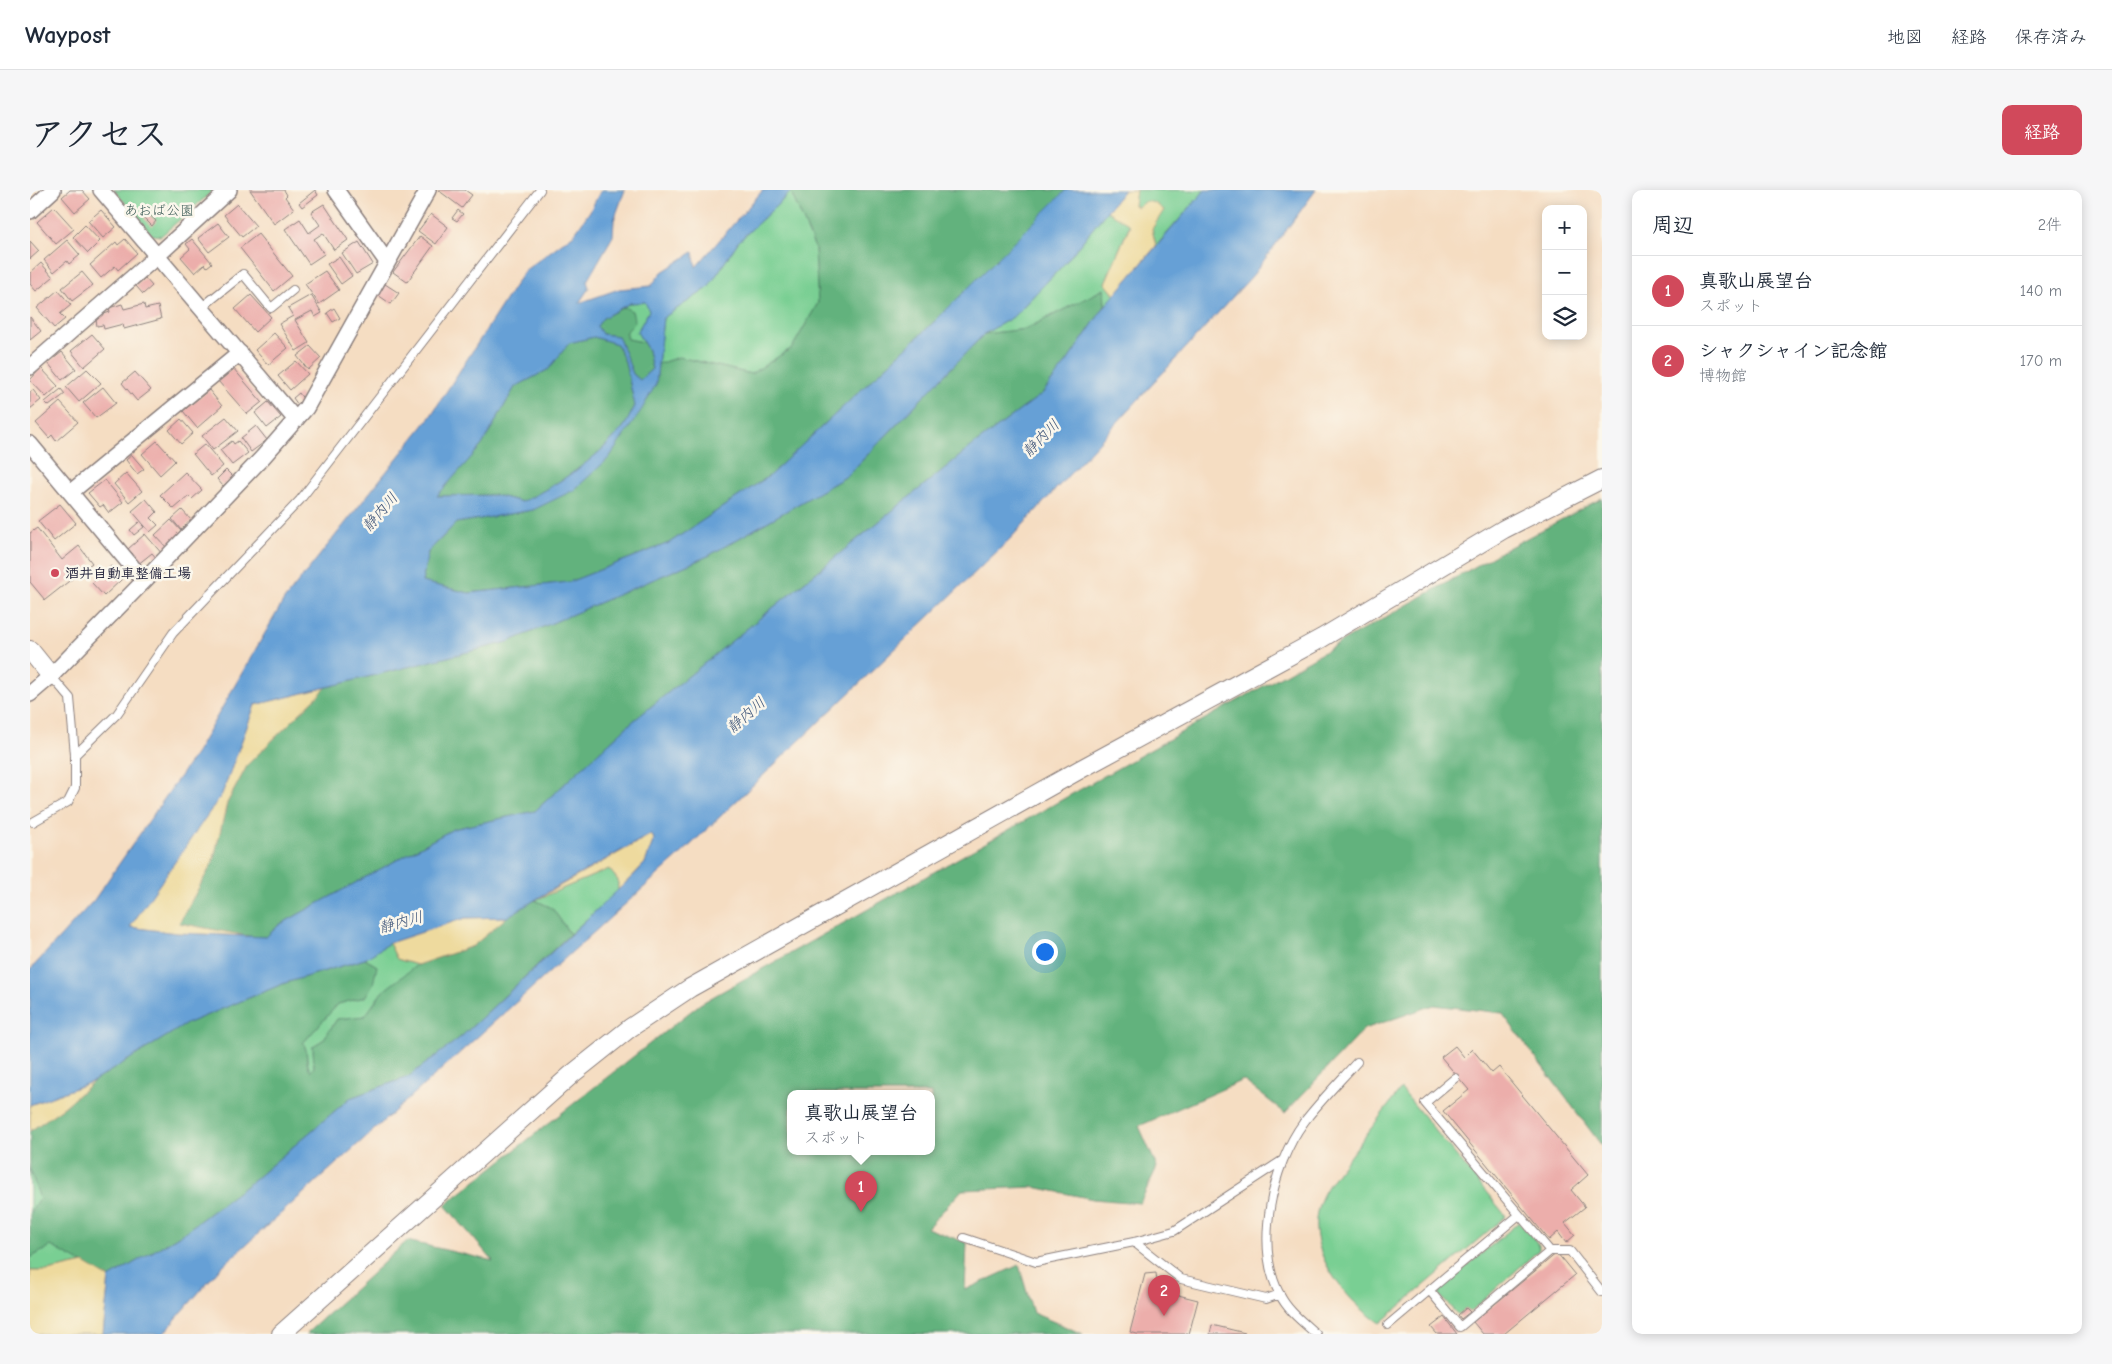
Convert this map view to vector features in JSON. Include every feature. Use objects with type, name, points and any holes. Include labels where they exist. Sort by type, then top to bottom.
[{"type":"street","points":[[30,211],[53,190]]},
{"type":"street","points":[[101,190],[296,420]]},
{"type":"street","points":[[30,367],[229,190]]},
{"type":"street","points":[[336,190],[387,262]]},
{"type":"street","points":[[30,694],[51,676],[144,581],[250,471],[306,408],[428,190]]},
{"type":"street","points":[[71,492],[240,353]]},
{"type":"street","points":[[30,444],[144,581]]},
{"type":"street","points":[[281,1334],[571,1075],[630,1028],[690,988],[1079,770],[1322,638],[1504,529],[1602,479]]},
{"type":"street","points":[[30,650],[51,676]]},
{"type":"lane","points":[[75,755],[117,714],[173,633],[300,500],[540,190]]},
{"type":"lane","points":[[201,308],[243,274],[271,308],[293,290]]},
{"type":"lane","points":[[33,822],[68,802],[75,788],[75,755],[70,698],[51,676]]},
{"type":"lane","points":[[1316,1334],[1288,1308],[1280,1294],[1270,1260],[1270,1203],[1283,1160],[1303,1123],[1357,1062]]},
{"type":"lane","points":[[1455,1078],[1425,1103],[1550,1251]]},
{"type":"lane","points":[[964,1238],[1036,1262],[1134,1242],[1174,1231],[1283,1160]]},
{"type":"lane","points":[[1388,1325],[1520,1216]]},
{"type":"lane","points":[[1134,1242],[1181,1279],[1266,1299],[1280,1294]]},
{"type":"lane","points":[[1430,1291],[1460,1327],[1550,1251],[1570,1251],[1602,1292]]},
{"type":"green space","name":"あおば公園","points":[[114,190],[214,190],[161,236],[152,235]]},
{"type":"green space","points":[[793,190],[1066,190],[936,320],[769,476],[669,543],[569,582],[469,593],[422,582],[428,552],[456,523],[533,510],[609,458],[656,384],[658,364],[679,357],[751,374],[792,348],[818,303],[815,248],[791,192]]},
{"type":"green space","points":[[1136,190],[1205,190],[1156,246],[1152,229],[1133,205]]},
{"type":"green space","points":[[791,192],[815,248],[818,303],[792,348],[751,374],[679,357],[658,364],[663,318],[708,288],[738,242]]},
{"type":"green space","points":[[1107,211],[1130,224],[1105,283],[1115,295],[1105,306],[1104,289],[1026,329],[984,334],[1013,317],[1064,264]]},
{"type":"green space","points":[[1104,289],[1105,306],[1064,366],[1042,394],[976,443],[632,722],[535,811],[453,829],[279,925],[266,937],[247,936],[179,923],[213,862],[227,803],[248,764],[327,687],[508,642],[708,556],[847,476],[984,334],[1026,329]]},
{"type":"green space","points":[[646,302],[649,311],[637,332],[643,342],[627,339],[624,307],[630,303]]},
{"type":"green space","points":[[624,307],[632,311],[635,323],[626,332],[627,339],[643,342],[648,350],[652,369],[640,380],[633,374],[618,336],[602,334],[597,326],[603,318]]},
{"type":"green space","points":[[594,337],[617,344],[625,362],[635,406],[624,427],[611,441],[575,471],[549,488],[522,502],[495,495],[436,496],[482,445],[515,387],[549,369],[569,343]]},
{"type":"green space","points":[[1602,498],[1602,1146],[1502,1013],[1434,1005],[1364,1029],[1285,1113],[1243,1080],[1139,1126],[1157,1167],[1140,1203],[1093,1199],[1034,1187],[962,1190],[927,1228],[967,1243],[965,1290],[1019,1265],[1033,1313],[1083,1334],[306,1334],[407,1241],[493,1261],[445,1205],[700,1004],[1508,548]]},
{"type":"green space","points":[[609,869],[618,880],[618,891],[570,934],[552,908],[535,900]]},
{"type":"green space","points":[[535,900],[552,908],[570,934],[461,1037],[408,1077],[350,1098],[254,1180],[182,1234],[109,1278],[51,1246],[30,1258],[30,1212],[40,1199],[30,1169],[30,1131],[64,1107],[94,1081],[188,1023],[285,983],[365,959],[377,966],[373,984],[365,997],[338,1004],[303,1043],[311,1071],[314,1067],[313,1046],[323,1040],[337,1019],[365,1016],[382,992],[417,965],[473,946],[507,917]]},
{"type":"green space","points":[[389,943],[397,959],[417,965],[383,992],[365,1016],[337,1019],[323,1040],[313,1046],[314,1067],[311,1072],[303,1043],[338,1004],[365,997],[377,966],[365,959]]},
{"type":"green space","points":[[1401,1089],[1506,1216],[1380,1323],[1354,1302],[1332,1274],[1323,1258],[1316,1225],[1320,1201],[1327,1187]]},
{"type":"green space","points":[[30,1169],[40,1199],[30,1212]]},
{"type":"green space","points":[[1519,1222],[1539,1245],[1539,1250],[1470,1312],[1466,1308],[1458,1315],[1439,1295],[1441,1288]]},
{"type":"green space","points":[[51,1246],[84,1263],[48,1271],[30,1271],[30,1258]]},
{"type":"sand","points":[[1124,190],[1136,190],[1134,205],[1137,207],[1146,201],[1155,203],[1164,210],[1152,229],[1156,246],[1115,295],[1105,283],[1130,225],[1107,211]]},
{"type":"sand","points":[[327,687],[248,764],[227,803],[213,862],[179,923],[247,936],[176,933],[129,927],[222,794],[255,705]]},
{"type":"sand","points":[[652,834],[654,839],[645,863],[618,891],[618,880],[609,869],[535,900]]},
{"type":"sand","points":[[507,917],[473,946],[417,965],[397,959],[389,943],[465,918]]},
{"type":"sand","points":[[94,1081],[64,1107],[30,1131],[30,1105]]},
{"type":"sand","points":[[84,1263],[109,1278],[103,1334],[30,1334],[30,1271],[48,1271]]},
{"type":"water","name":"静内川","points":[[601,190],[625,190],[614,220],[613,236],[587,281],[589,288],[579,303],[619,289],[651,286],[662,272],[693,252],[696,267],[763,190],[793,190],[738,242],[708,288],[663,318],[656,384],[642,409],[609,458],[574,490],[533,510],[456,523],[428,552],[422,582],[469,593],[569,582],[669,543],[769,476],[936,320],[1066,190],[1124,190],[1064,264],[1013,317],[984,334],[847,476],[708,556],[508,642],[255,705],[222,794],[130,927],[176,933],[266,937],[279,925],[453,829],[535,811],[632,722],[976,443],[1042,394],[1064,366],[1105,306],[1205,190],[1316,190],[1253,275],[1009,540],[680,855],[219,1269],[163,1334],[103,1334],[109,1278],[182,1234],[254,1180],[350,1098],[408,1077],[461,1037],[645,863],[654,839],[651,834],[507,917],[465,918],[389,943],[365,959],[285,983],[188,1023],[94,1081],[30,1105],[30,970],[94,900],[196,753],[284,600],[430,417],[524,271],[574,234],[590,211]],"holes":[[[645,302],[649,311],[637,332],[648,350],[652,369],[640,380],[633,374],[618,336],[602,334],[597,326],[603,318],[630,303]],[[594,337],[617,344],[625,362],[635,406],[624,427],[611,441],[575,471],[549,488],[522,502],[495,495],[437,496],[482,445],[515,387],[549,369],[569,343]]]},
{"type":"building","points":[[70,190],[82,190],[90,199],[75,212],[62,197]]},
{"type":"building","points":[[250,190],[284,190],[287,195],[285,197],[294,209],[274,224]]},
{"type":"building","points":[[315,190],[318,195],[302,207],[299,203]]},
{"type":"building","points":[[438,190],[465,190],[472,195],[462,208]]},
{"type":"building","points":[[237,204],[256,226],[242,237],[224,215]]},
{"type":"building","points":[[324,204],[348,240],[334,250],[323,233],[314,239],[324,254],[309,264],[285,229],[300,219],[309,233],[320,225],[311,212]]},
{"type":"building","points":[[54,207],[74,229],[56,244],[37,222]]},
{"type":"building","points":[[101,210],[116,227],[103,238],[88,221]]},
{"type":"building","points":[[458,210],[463,214],[457,221],[452,218]]},
{"type":"building","points":[[149,214],[156,221],[152,226],[144,218]]},
{"type":"building","points":[[431,214],[448,227],[436,244],[418,231]]},
{"type":"building","points":[[218,223],[229,237],[209,252],[198,238]]},
{"type":"building","points":[[85,225],[100,241],[88,253],[73,237]]},
{"type":"building","points":[[258,234],[292,276],[274,291],[240,248]]},
{"type":"building","points":[[420,236],[433,246],[407,282],[393,272]]},
{"type":"building","points":[[125,239],[137,253],[118,270],[115,266],[101,278],[90,265],[116,242],[118,245]]},
{"type":"building","points":[[192,239],[212,263],[207,267],[205,264],[195,273],[181,257],[190,249],[186,244]]},
{"type":"building","points":[[67,240],[80,255],[69,264],[67,261],[54,272],[44,260]]},
{"type":"building","points":[[30,241],[39,251],[30,259]]},
{"type":"building","points":[[359,242],[373,264],[356,274],[342,253]]},
{"type":"building","points":[[339,257],[352,276],[341,284],[327,264]]},
{"type":"building","points":[[41,263],[53,277],[36,291],[30,284],[30,273]]},
{"type":"building","points":[[325,271],[339,290],[319,304],[305,284]]},
{"type":"building","points":[[82,272],[93,285],[72,301],[62,288]]},
{"type":"building","points":[[145,278],[152,286],[143,294],[136,286]]},
{"type":"building","points":[[385,284],[399,293],[391,304],[378,295]]},
{"type":"building","points":[[58,290],[71,305],[60,314],[65,319],[54,328],[37,308]]},
{"type":"building","points":[[251,295],[271,317],[255,332],[235,309]]},
{"type":"building","points":[[311,295],[322,313],[315,317],[312,311],[295,320],[309,343],[296,351],[279,324],[293,316],[288,308]]},
{"type":"building","points":[[122,304],[124,309],[144,304],[145,309],[158,306],[161,319],[124,329],[123,324],[104,329],[103,325],[97,326],[96,320],[101,315],[110,312],[109,308]]},
{"type":"building","points":[[334,308],[340,318],[333,322],[327,313]]},
{"type":"building","points":[[30,317],[41,331],[30,340]]},
{"type":"building","points":[[274,333],[288,348],[268,365],[255,350]]},
{"type":"building","points":[[92,334],[105,349],[84,367],[71,351]]},
{"type":"building","points":[[310,346],[321,358],[308,370],[297,356]]},
{"type":"building","points":[[62,352],[76,369],[62,380],[48,363]]},
{"type":"building","points":[[296,361],[308,374],[290,390],[278,376]]},
{"type":"building","points":[[41,368],[58,386],[46,397],[30,380]]},
{"type":"building","points":[[233,368],[262,402],[247,414],[218,381]]},
{"type":"building","points":[[87,369],[101,383],[79,402],[66,387]]},
{"type":"building","points":[[135,372],[151,390],[137,401],[122,383]]},
{"type":"building","points":[[103,387],[116,403],[96,418],[83,403]]},
{"type":"building","points":[[61,389],[65,394],[49,406],[45,402]]},
{"type":"building","points":[[33,390],[41,400],[30,409],[30,392]]},
{"type":"building","points":[[209,390],[222,406],[197,428],[183,411]]},
{"type":"building","points":[[299,393],[304,400],[298,405],[293,398]]},
{"type":"building","points":[[60,402],[78,422],[56,441],[52,435],[49,438],[36,423]]},
{"type":"building","points":[[268,402],[281,417],[267,428],[255,413]]},
{"type":"building","points":[[226,417],[238,431],[213,450],[202,436]]},
{"type":"building","points":[[181,419],[193,433],[181,444],[169,430]]},
{"type":"building","points":[[256,426],[267,440],[251,452],[241,438]]},
{"type":"building","points":[[157,441],[175,461],[160,475],[142,454]]},
{"type":"building","points":[[232,441],[234,444],[238,441],[248,453],[232,465],[220,450]]},
{"type":"building","points":[[205,444],[223,466],[211,476],[193,454]]},
{"type":"building","points":[[132,455],[144,469],[137,474],[126,460]]},
{"type":"building","points":[[226,470],[233,477],[223,486],[217,479]]},
{"type":"building","points":[[185,472],[202,490],[192,499],[189,496],[174,509],[160,495]]},
{"type":"building","points":[[126,473],[142,491],[129,502],[114,484]]},
{"type":"building","points":[[105,480],[123,502],[109,513],[103,505],[100,507],[88,493]]},
{"type":"building","points":[[146,499],[157,512],[151,518],[158,525],[150,532],[132,511]]},
{"type":"building","points":[[60,504],[76,523],[54,541],[38,521]]},
{"type":"building","points":[[182,510],[192,521],[181,530],[172,519]]},
{"type":"building","points":[[171,520],[183,533],[167,548],[155,535]]},
{"type":"building","points":[[139,522],[144,527],[134,535],[130,530]]},
{"type":"building","name":"酒井自動車整備工場","points":[[37,528],[62,560],[79,546],[92,563],[45,600],[30,582],[30,533]]},
{"type":"building","points":[[145,534],[163,555],[158,560],[152,553],[137,565],[130,556],[133,554],[128,549]]},
{"type":"building","points":[[111,566],[122,579],[104,596],[92,583]]},
{"type":"building","points":[[1455,1046],[1464,1057],[1472,1049],[1492,1073],[1499,1067],[1588,1175],[1571,1190],[1585,1207],[1565,1223],[1575,1235],[1566,1243],[1558,1232],[1549,1240],[1443,1111],[1469,1090],[1441,1057]]},
{"type":"building","points":[[1557,1253],[1575,1275],[1504,1334],[1483,1334],[1473,1322]]},
{"type":"building","points":[[1156,1273],[1158,1290],[1198,1300],[1189,1334],[1137,1334],[1130,1332],[1145,1274]]},
{"type":"building","points":[[1466,1308],[1470,1312],[1461,1319],[1458,1315]]},
{"type":"building","points":[[1444,1317],[1457,1334],[1437,1334],[1431,1327]]},
{"type":"building","points":[[1212,1325],[1245,1333],[1210,1334]]},
{"type":"place","name":"酒井自動車整備工場","points":[[55,573]]},
{"type":"place","name":"真歌山展望台","points":[[861,1212]]},
{"type":"place","name":"シャクシャイン記念館","points":[[1164,1316]]}]
